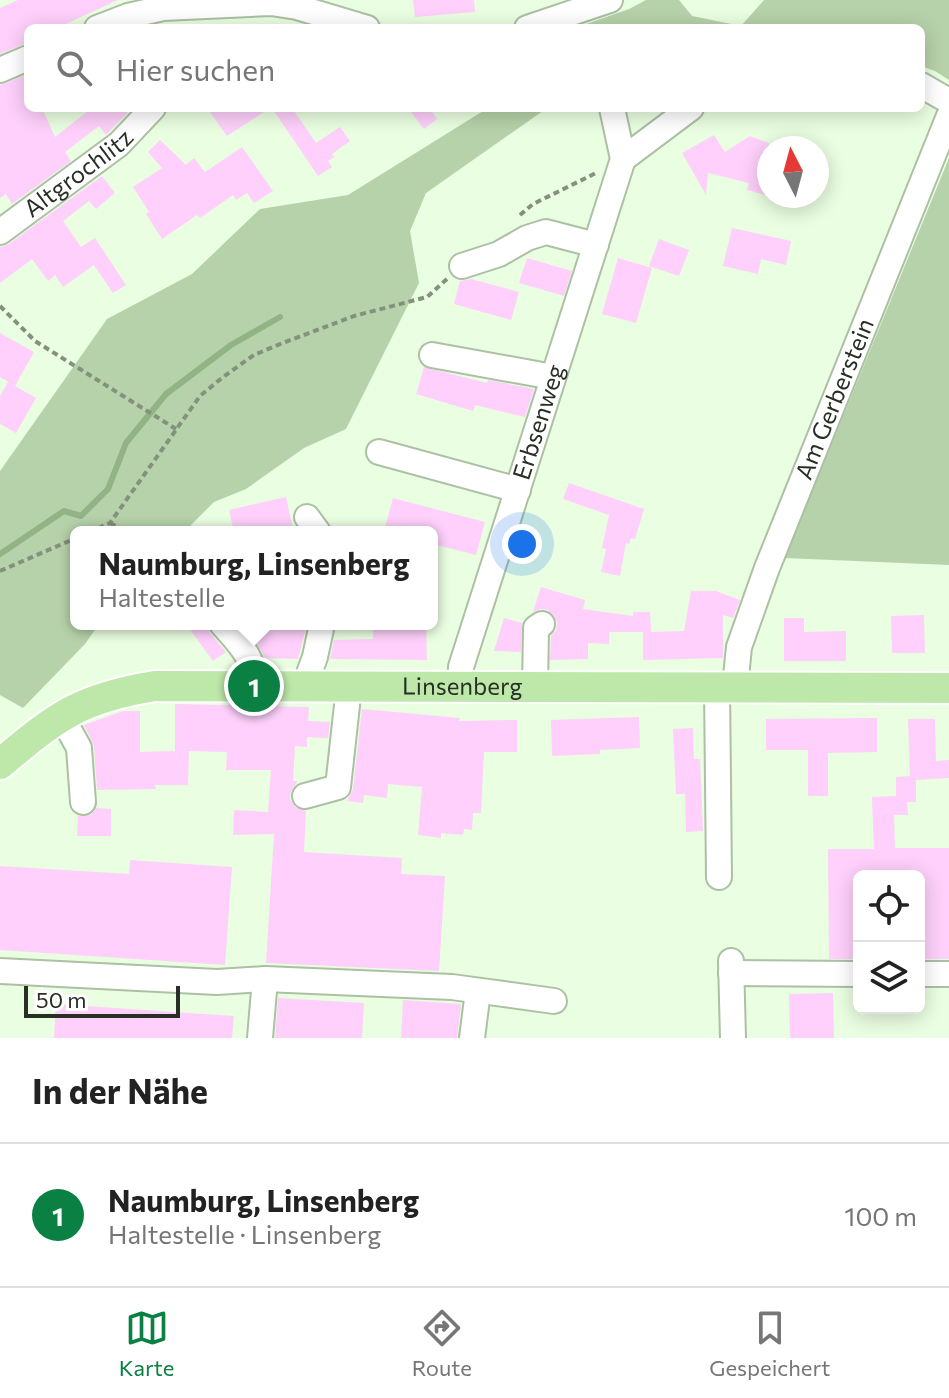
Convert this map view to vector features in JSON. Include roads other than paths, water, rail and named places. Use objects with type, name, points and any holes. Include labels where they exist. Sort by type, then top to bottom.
[{"type":"main road","name":"Linsenberg","points":[[0,764],[61,715],[88,702],[155,686],[949,688]]},
{"type":"street","points":[[539,24],[610,0]]},
{"type":"street","points":[[108,24],[135,14],[271,3],[324,22]]},
{"type":"street","points":[[0,70],[24,60]]},
{"type":"street","points":[[925,87],[949,101]]},
{"type":"street","name":"Altgrochlitz","points":[[0,232],[99,161],[149,112]]},
{"type":"street","points":[[613,112],[623,159],[683,112]]},
{"type":"street","name":"Am Gerberstein","points":[[719,877],[726,687],[767,568],[949,116]]},
{"type":"street","name":"Erbsenweg","points":[[460,688],[461,667],[623,159]]},
{"type":"street","points":[[462,266],[499,254],[527,238],[546,232],[596,245]]},
{"type":"street","points":[[432,355],[553,377]]},
{"type":"street","points":[[379,452],[518,490]]},
{"type":"street","points":[[535,688],[536,628],[542,624]]},
{"type":"street","points":[[227,630],[250,657],[255,672],[254,686]]},
{"type":"street","points":[[304,687],[321,630]]},
{"type":"street","points":[[351,755],[353,687]]},
{"type":"street","points":[[305,796],[338,787],[353,687]]},
{"type":"street","points":[[61,715],[79,748],[83,802]]},
{"type":"street","points":[[733,1038],[731,967],[853,974]]},
{"type":"street","points":[[0,971],[217,982],[265,979],[452,987],[554,1001]]},
{"type":"street","points":[[925,974],[949,974]]},
{"type":"street","points":[[260,1038],[265,979]]},
{"type":"street","points":[[472,1038],[478,991]]},
{"type":"waterway","points":[[0,554],[64,511],[81,516],[108,489],[126,443],[166,394],[231,345],[280,317]]},
{"type":"place","name":"Naumburg, Linsenberg","points":[[254,686]]}]
